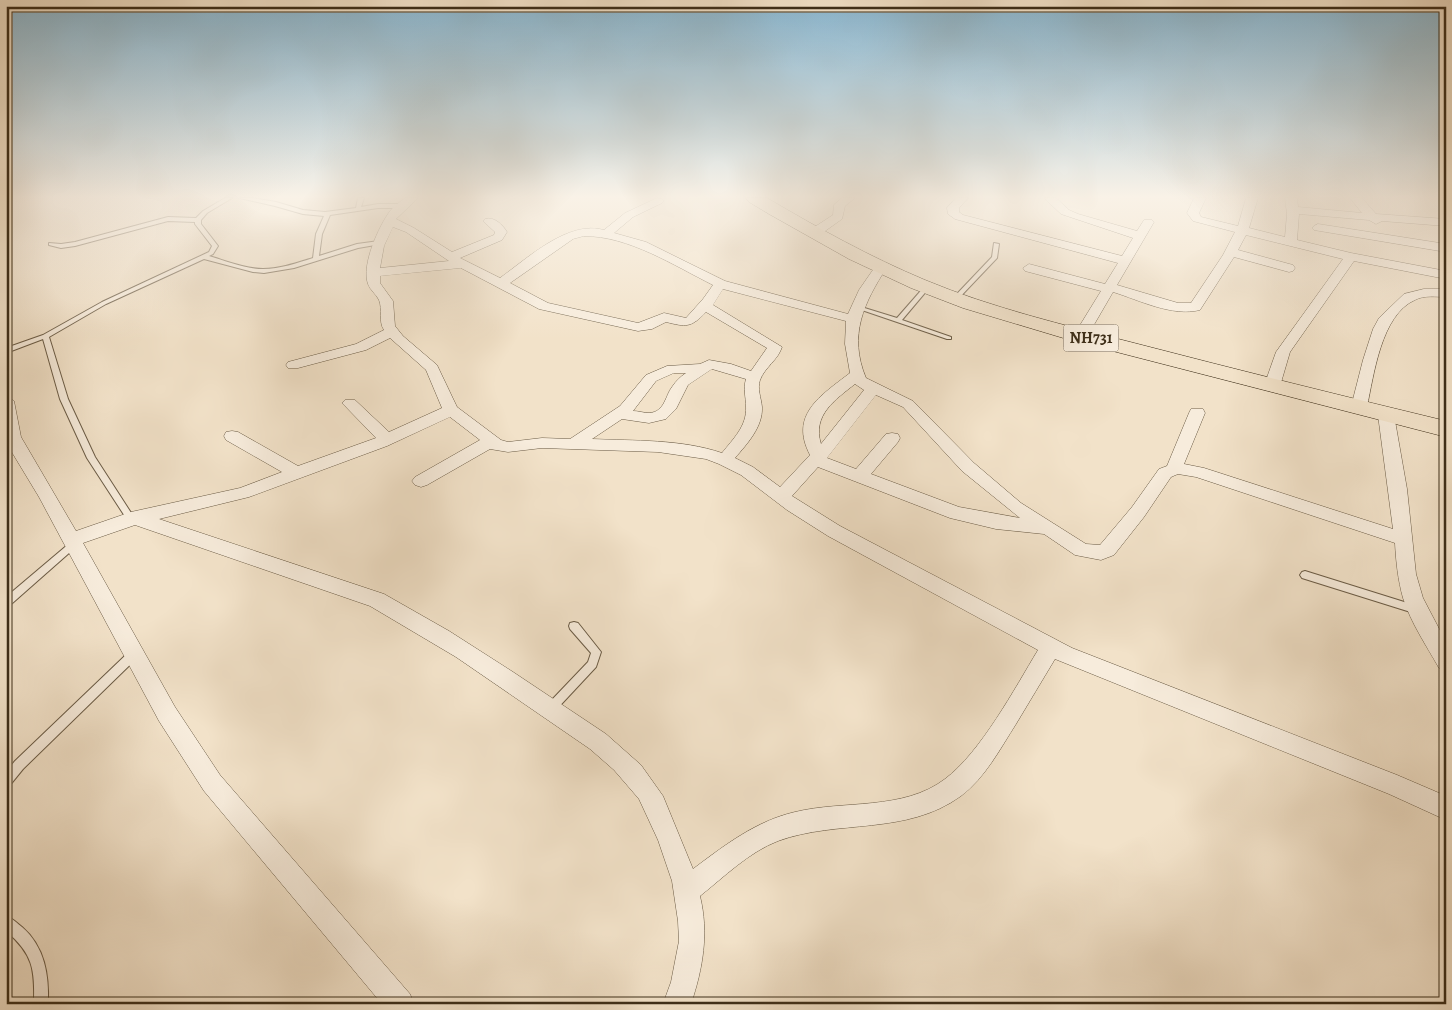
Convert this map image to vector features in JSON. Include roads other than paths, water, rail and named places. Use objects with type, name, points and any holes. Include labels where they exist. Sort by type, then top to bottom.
[{"type":"highway","name":"NH731","points":[[838,245],[927,287],[1005,314],[1272,386],[1446,429]]},
{"type":"street","points":[[379,245],[373,273],[376,287],[386,301],[388,326],[392,332],[432,368],[451,410],[496,445],[508,447],[534,444],[573,444],[658,447],[700,453],[726,460],[747,471],[781,497],[834,532],[1051,647],[1397,786],[1446,808]]},
{"type":"street","points":[[433,245],[456,260],[549,308],[638,327],[648,326],[664,317],[683,322],[690,321],[705,306],[720,284]]},
{"type":"street","points":[[373,273],[456,260],[483,245]]},
{"type":"street","points":[[501,283],[556,245]]},
{"type":"street","points":[[642,245],[720,284],[854,313]]},
{"type":"street","points":[[1066,245],[1126,261]]},
{"type":"street","points":[[1081,335],[1135,245]]},
{"type":"street","points":[[1029,268],[1177,307],[1195,307],[1235,245]]},
{"type":"street","points":[[1304,245],[1351,257],[1446,275]]},
{"type":"street","points":[[1391,245],[1406,268]]},
{"type":"street","points":[[1425,245],[1446,248]]},
{"type":"street","points":[[1231,252],[1289,268]]},
{"type":"street","points":[[1272,386],[1283,352],[1351,257]]},
{"type":"street","points":[[881,267],[854,313],[852,341],[857,375],[866,385],[900,398],[908,404],[968,467],[1015,507],[1082,550],[1101,553],[1107,550],[1133,518],[1165,473],[1174,468],[1186,468],[1403,540]]},
{"type":"street","points":[[1359,408],[1370,360],[1380,329],[1386,318],[1410,296],[1424,293],[1446,293]]},
{"type":"street","points":[[705,306],[776,347],[754,377],[750,393],[754,406],[750,428],[726,460]]},
{"type":"street","points":[[294,365],[361,347],[392,332]]},
{"type":"street","points":[[620,414],[649,418],[660,414],[672,406],[677,390],[682,382],[709,364],[717,364],[754,377]]},
{"type":"street","points":[[573,444],[620,414],[632,404],[651,378],[672,369],[701,368]]},
{"type":"street","points":[[857,375],[822,403],[810,420],[810,439],[818,458],[859,476],[956,513],[996,522],[1046,528]]},
{"type":"street","points":[[781,497],[818,458],[874,388]]},
{"type":"street","points":[[6,401],[13,436],[21,454],[78,539],[134,654],[167,714],[212,783],[400,1004]]},
{"type":"street","points":[[350,403],[387,439]]},
{"type":"street","points":[[78,539],[112,524],[133,518],[243,493],[387,439],[451,410]]},
{"type":"street","points":[[1174,468],[1197,413]]},
{"type":"street","points":[[1386,414],[1398,489],[1407,574],[1419,611],[1432,640],[1446,662]]},
{"type":"street","points":[[232,436],[297,473]]},
{"type":"street","points":[[859,476],[892,438]]},
{"type":"street","points":[[422,481],[490,441]]},
{"type":"street","points":[[133,518],[377,600],[410,617],[475,658],[619,759],[643,785],[660,815],[682,868],[690,902],[692,935],[690,968],[677,1004]]},
{"type":"street","points":[[687,890],[747,845],[775,830],[805,822],[893,812],[941,796],[958,784],[982,758],[1051,647]]},
{"type":"lane","points":[[6,351],[44,336],[104,303],[205,257],[211,253],[214,245]]},
{"type":"lane","points":[[316,259],[318,245]]},
{"type":"lane","points":[[205,257],[252,270],[264,271],[294,266],[363,245]]},
{"type":"lane","points":[[956,298],[995,257],[996,245]]},
{"type":"lane","points":[[898,321],[927,287]]},
{"type":"lane","points":[[854,313],[898,321],[949,338]]},
{"type":"lane","points":[[44,336],[64,399],[87,450],[104,480],[133,518]]},
{"type":"lane","points":[[6,603],[78,539]]},
{"type":"lane","points":[[1305,575],[1419,611]]},
{"type":"lane","points":[[550,709],[592,664],[595,657],[596,652],[574,626]]},
{"type":"lane","points":[[6,781],[46,737],[134,654]]},
{"type":"lane","points":[[6,922],[28,943],[37,958],[42,988],[41,1004]]}]
